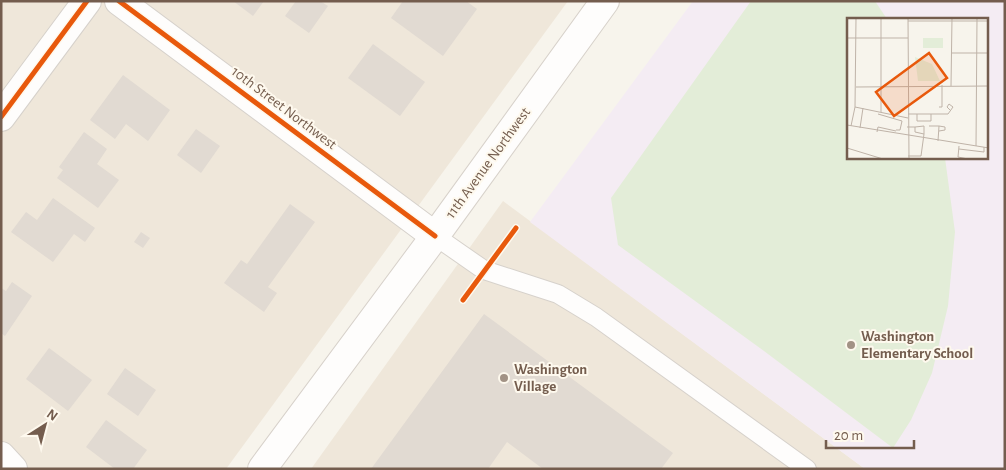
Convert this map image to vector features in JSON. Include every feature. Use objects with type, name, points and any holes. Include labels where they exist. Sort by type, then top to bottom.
[{"type":"main road","points":[[1,117],[87,1]]},
{"type":"main road","name":"10th Street Northwest","points":[[119,1],[435,236]]},
{"type":"main road","name":"11th Avenue Northwest","points":[[262,469],[435,236],[605,1]]},
{"type":"main road","points":[[1,456],[13,469]]},
{"type":"lane","points":[[435,236],[484,270],[558,294],[596,317],[807,469]]},
{"type":"shaded area","points":[[1,1],[568,1],[226,469],[1,469]]},
{"type":"shaded area","name":"Washington Elementary School","points":[[693,1],[1005,1],[1005,469],[865,469],[530,222]]},
{"type":"shaded area","points":[[503,201],[865,469],[311,469]]},
{"type":"green space","name":"Washington Elementary School","points":[[751,1],[875,1],[886,18],[847,18],[847,159],[945,159],[955,232],[948,306],[932,373],[911,420],[893,448],[618,245],[611,198]]},
{"type":"building","points":[[233,1],[264,1],[253,16]]},
{"type":"building","points":[[296,1],[320,1],[328,6],[309,33],[285,16]]},
{"type":"building","points":[[403,1],[466,1],[477,9],[443,56],[391,18]]},
{"type":"building","points":[[373,44],[425,82],[400,116],[348,78]]},
{"type":"building","points":[[123,75],[170,110],[148,141],[126,124],[115,139],[90,120]]},
{"type":"building","points":[[196,129],[220,146],[201,173],[177,155]]},
{"type":"building","points":[[84,132],[107,149],[97,164],[119,180],[98,208],[57,178],[63,170],[59,167]]},
{"type":"building","points":[[53,198],[95,228],[85,242],[74,234],[53,262],[11,232],[26,212],[37,220]]},
{"type":"building","points":[[290,204],[315,222],[268,287],[277,293],[264,312],[224,283],[241,260],[247,264]]},
{"type":"building","points":[[141,232],[150,238],[143,248],[134,242]]},
{"type":"building","points":[[12,282],[32,296],[5,336],[1,333],[1,288],[6,291]]},
{"type":"building","name":"Washington Village","points":[[484,314],[673,453],[661,469],[543,469],[507,442],[488,469],[371,469]]},
{"type":"building","points":[[49,348],[92,380],[68,411],[26,379]]},
{"type":"building","points":[[125,368],[156,390],[138,416],[107,394]]},
{"type":"building","points":[[106,420],[147,450],[133,469],[115,469],[86,447]]},
{"type":"cycle path","points":[[1,117],[87,1]]},
{"type":"cycle path","points":[[119,1],[435,236]]},
{"type":"cycle path","points":[[463,300],[516,228]]},
{"type":"place","name":"Washington Elementary School","points":[[851,345]]},
{"type":"place","name":"Washington Village","points":[[504,378]]}]
